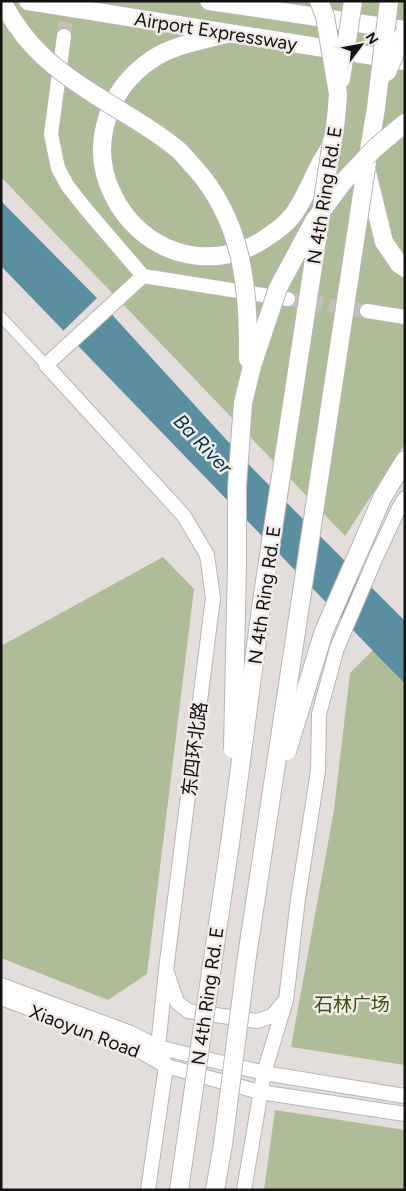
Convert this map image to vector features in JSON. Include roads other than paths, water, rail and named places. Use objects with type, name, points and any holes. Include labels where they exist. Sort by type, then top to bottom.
[{"type":"highway","points":[[2,1],[22,34],[54,67],[178,149],[214,192],[230,223],[241,258],[248,339],[248,384]]},
{"type":"highway","name":"Airport Expressway","points":[[28,1],[405,60]]},
{"type":"highway","name":"Airport Expressway","points":[[209,1],[405,31]]},
{"type":"highway","points":[[319,1],[325,16],[338,94]]},
{"type":"highway","name":"N 4th Ring Rd. E","points":[[179,1190],[231,836],[262,601],[353,1]]},
{"type":"highway","name":"N 4th Ring Rd. E","points":[[272,796],[376,108],[389,1]]},
{"type":"highway","points":[[376,108],[387,72],[405,31]]},
{"type":"highway","points":[[229,33],[180,47],[155,57],[129,77],[116,96],[102,137],[102,159],[106,182],[118,206],[133,226],[154,242],[179,253],[205,257],[226,254],[251,247],[274,233],[292,216],[332,141]]},
{"type":"highway","points":[[231,836],[237,487],[243,403],[260,338],[278,288],[314,221],[344,181],[374,149],[405,123]]},
{"type":"highway","points":[[366,168],[384,242],[399,264],[405,268]]},
{"type":"highway","points":[[216,1190],[246,963],[272,796],[324,631],[382,498],[405,460]]},
{"type":"street","points":[[64,36],[51,134],[58,168],[67,186],[85,208],[143,276],[288,299]]},
{"type":"street","points":[[1,317],[46,364],[143,276]]},
{"type":"street","points":[[367,311],[405,317]]},
{"type":"street","name":"东四环北路","points":[[46,364],[184,516],[207,555],[213,598],[158,1047],[166,1066]]},
{"type":"street","points":[[244,1190],[264,1072],[286,1000],[298,899],[318,771],[319,714],[337,648],[376,556],[398,508],[405,498]]},
{"type":"street","points":[[166,970],[178,1002],[188,1011],[257,1021],[272,1016],[286,1000]]},
{"type":"street","name":"Xiaoyun Road","points":[[1,985],[131,1033],[158,1047],[264,1072],[405,1096]]},
{"type":"street","name":"Xiaoyun Road","points":[[1,998],[131,1046],[166,1066],[260,1092],[405,1114]]},
{"type":"street","points":[[148,1190],[166,1066]]},
{"type":"water","name":"Ba River","points":[[1,201],[94,295],[254,470],[405,621],[405,684],[1,266]]},
{"type":"tunnel","points":[[64,36],[68,1]]},
{"type":"tunnel","points":[[288,299],[367,311]]},
{"type":"park label","name":"石林广场","points":[[352,1004]]}]
